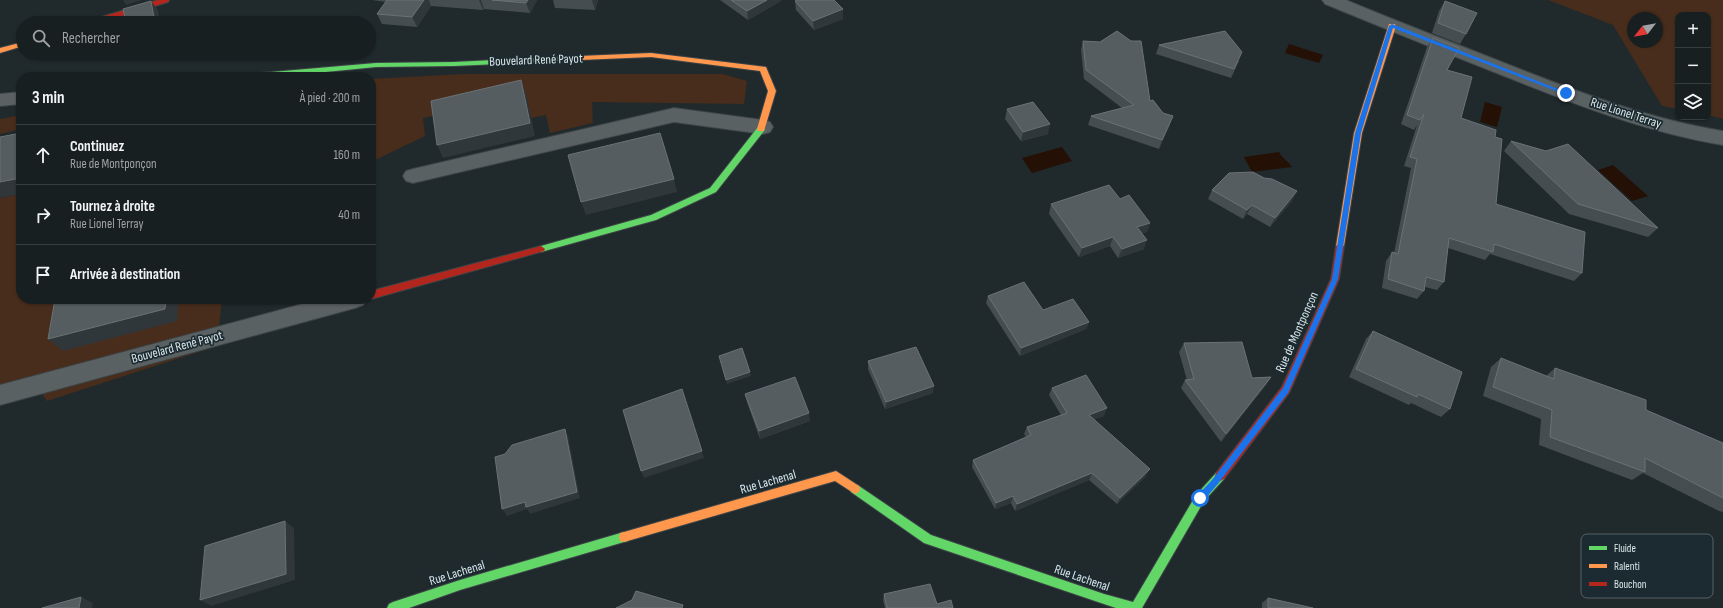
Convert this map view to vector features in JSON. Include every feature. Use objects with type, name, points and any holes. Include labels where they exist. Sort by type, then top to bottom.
[{"type":"street","points":[[114,16],[166,0]]},
{"type":"street","name":"Rue Lionel Terray","points":[[1331,0],[1392,26],[1566,93],[1643,120],[1706,136],[1723,138]]},
{"type":"street","name":"Rue de Montponçon","points":[[1135,608],[1200,498],[1214,483],[1286,390],[1332,286],[1337,269],[1358,133],[1392,26]]},
{"type":"street","points":[[0,51],[16,46]]},
{"type":"street","name":"Bouvelard René Payot","points":[[301,72],[376,65],[454,64],[651,55],[763,68],[772,91],[763,127],[713,190],[653,218],[376,294]]},
{"type":"street","points":[[0,100],[16,98]]},
{"type":"street","points":[[413,176],[674,115],[763,127]]},
{"type":"street","name":"Bouvelard René Payot","points":[[0,395],[337,304]]},
{"type":"street","name":"Rue Lachenal","points":[[393,608],[468,583],[836,476],[928,539],[1104,599],[1135,608]]},
{"type":"shaded area","points":[[1548,0],[1723,0],[1723,119],[1711,116],[1711,12],[1675,12],[1675,108],[1662,106],[1613,25]]},
{"type":"shaded area","points":[[1289,44],[1323,55],[1319,63],[1285,53]]},
{"type":"shaded area","points":[[463,74],[723,74],[747,81],[744,104],[592,102],[593,123],[550,133],[546,115],[531,118],[526,94],[423,118],[425,136],[376,160],[376,79]]},
{"type":"shaded area","points":[[1485,102],[1502,107],[1497,127],[1480,122]]},
{"type":"shaded area","points":[[16,116],[16,130],[0,134],[0,119]]},
{"type":"shaded area","points":[[1062,147],[1072,161],[1032,173],[1022,158]]},
{"type":"shaded area","points":[[1279,152],[1292,167],[1252,172],[1244,157]]},
{"type":"shaded area","points":[[1613,165],[1648,196],[1632,201],[1598,170]]},
{"type":"shaded area","points":[[16,195],[16,304],[221,304],[217,346],[47,401],[32,379],[0,387],[0,198]]},
{"type":"building","points":[[387,0],[424,0],[412,17],[377,14]]},
{"type":"building","points":[[492,0],[528,0],[526,3]]},
{"type":"building","points":[[731,0],[767,0],[747,11]]},
{"type":"building","points":[[834,0],[843,9],[813,21],[795,1]]},
{"type":"building","points":[[151,1],[154,16],[124,16],[123,9]]},
{"type":"building","points":[[1445,1],[1477,13],[1466,34],[1438,23]]},
{"type":"building","points":[[1117,31],[1131,41],[1141,41],[1150,101],[1153,100],[1163,113],[1173,116],[1162,140],[1091,116],[1134,105],[1086,70],[1083,41],[1100,42]]},
{"type":"building","points":[[1225,31],[1242,52],[1234,69],[1159,45]]},
{"type":"building","points":[[1433,38],[1459,48],[1447,70],[1472,77],[1461,118],[1496,130],[1495,137],[1502,139],[1496,204],[1585,232],[1582,273],[1494,244],[1493,252],[1449,238],[1444,282],[1426,277],[1424,291],[1388,279],[1392,252],[1398,254],[1417,159],[1410,157],[1424,114],[1420,120],[1407,115]]},
{"type":"building","points":[[521,80],[530,123],[437,145],[431,101]]},
{"type":"building","points":[[1033,102],[1050,124],[1023,132],[1007,109]]},
{"type":"building","points":[[660,133],[674,179],[581,202],[568,155]]},
{"type":"building","points":[[16,134],[16,179],[0,182],[0,137]]},
{"type":"building","points":[[1511,141],[1546,151],[1568,144],[1658,228],[1578,204]]},
{"type":"building","points":[[1253,172],[1297,191],[1275,218],[1252,205],[1247,210],[1212,190],[1229,173]]},
{"type":"building","points":[[1109,185],[1120,199],[1129,195],[1150,223],[1137,227],[1147,240],[1122,249],[1113,237],[1082,248],[1051,204]]},
{"type":"building","points":[[1024,282],[1043,310],[1073,299],[1089,322],[1021,348],[988,296]]},
{"type":"building","points":[[54,304],[166,304],[165,309],[48,339]]},
{"type":"building","points":[[1373,331],[1462,372],[1450,409],[1418,394],[1417,397],[1356,369]]},
{"type":"building","points":[[1242,342],[1252,378],[1271,377],[1226,434],[1185,380],[1194,379],[1184,343]]},
{"type":"building","points":[[916,347],[934,386],[886,402],[868,361]]},
{"type":"building","points":[[742,348],[750,372],[726,380],[719,356]]},
{"type":"building","points":[[1501,358],[1554,379],[1555,368],[1646,400],[1646,410],[1723,443],[1723,498],[1645,458],[1645,472],[1550,437],[1552,410],[1493,387]]},
{"type":"building","points":[[1086,375],[1107,408],[1089,415],[1150,469],[1120,498],[1092,473],[1017,504],[1013,496],[996,503],[973,460],[1031,435],[1027,427],[1067,413],[1052,388]]},
{"type":"building","points":[[795,377],[809,413],[759,431],[745,394]]},
{"type":"building","points":[[682,389],[702,451],[641,471],[623,410]]},
{"type":"building","points":[[565,429],[577,492],[526,507],[525,502],[502,509],[495,457],[505,454],[512,445]]},
{"type":"building","points":[[285,521],[286,574],[200,600],[205,546]]},
{"type":"building","points":[[930,584],[937,604],[951,600],[953,608],[887,608],[884,594]]},
{"type":"building","points":[[636,591],[683,605],[682,608],[616,608],[632,600]]},
{"type":"building","points":[[81,597],[79,608],[42,608]]},
{"type":"building","points":[[1268,598],[1313,608],[1268,608]]},
{"type":"traffic: fast","points":[[301,72],[376,65],[454,64],[580,58]]},
{"type":"traffic: fast","points":[[541,249],[653,218],[713,190],[761,129]]},
{"type":"traffic: fast","points":[[1136,608],[1200,498],[1220,476]]},
{"type":"traffic: fast","points":[[855,489],[928,539],[1104,599],[1135,608]]},
{"type":"traffic: fast","points":[[393,608],[460,585],[624,537]]},
{"type":"traffic: slow","points":[[1340,246],[1358,133],[1392,26]]},
{"type":"traffic: slow","points":[[0,51],[16,46]]},
{"type":"traffic: slow","points":[[580,58],[651,55],[763,69],[772,91],[761,129]]},
{"type":"traffic: slow","points":[[624,537],[836,476],[855,489]]},
{"type":"traffic: jam","points":[[114,16],[166,0]]},
{"type":"traffic: jam","points":[[1220,476],[1286,390],[1335,279],[1340,246]]},
{"type":"traffic: jam","points":[[376,294],[541,249]]},
{"type":"route","points":[[1200,498],[1214,483],[1286,390],[1335,279],[1358,133],[1392,26],[1566,93]]}]
